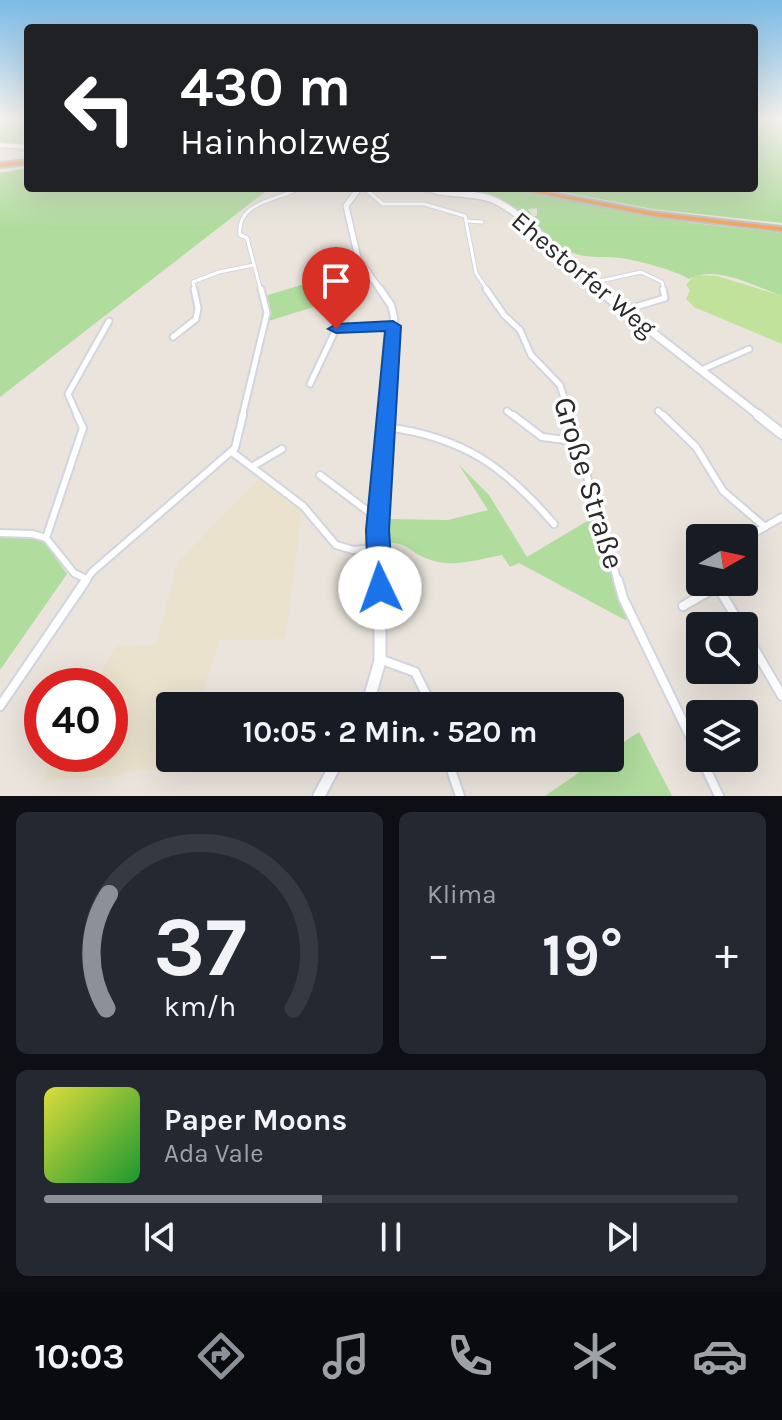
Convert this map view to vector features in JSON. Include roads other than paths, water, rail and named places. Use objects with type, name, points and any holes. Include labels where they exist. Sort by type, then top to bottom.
[{"type":"highway","points":[[0,167],[24,164]]},
{"type":"highway","points":[[537,192],[653,214],[782,228]]},
{"type":"highway","points":[[554,192],[695,217],[782,228]]},
{"type":"main road","name":"Ehestorfer Weg","points":[[443,192],[489,198],[522,219],[559,257],[782,434]]},
{"type":"street","points":[[0,706],[86,579],[123,543],[232,452],[238,442],[267,315],[254,265],[239,230],[255,204],[269,196],[294,192]]},
{"type":"street","points":[[358,192],[346,206],[356,254],[391,305],[393,326],[379,514],[381,660],[371,692]]},
{"type":"street","points":[[367,192],[383,204],[419,203],[447,208],[464,214],[467,221],[482,222]]},
{"type":"street","name":"Große Straße","points":[[467,221],[476,273],[504,315],[520,330],[530,354],[558,383],[623,598],[686,728]]},
{"type":"street","points":[[173,337],[197,318],[201,305],[193,282],[219,272],[254,265]]},
{"type":"street","points":[[591,283],[643,272],[665,285],[665,298],[625,310]]},
{"type":"street","points":[[46,538],[83,428],[68,394],[109,321]]},
{"type":"street","points":[[310,384],[336,329],[393,326]]},
{"type":"street","points":[[701,370],[749,349]]},
{"type":"street","points":[[507,411],[542,437],[574,441]]},
{"type":"street","points":[[658,411],[696,447],[723,491],[765,527]]},
{"type":"street","points":[[386,427],[424,430],[497,463],[529,493],[554,524]]},
{"type":"street","points":[[253,466],[282,449]]},
{"type":"street","points":[[232,452],[303,506],[336,545],[353,550],[378,548]]},
{"type":"street","points":[[320,475],[369,512],[379,514]]},
{"type":"street","points":[[758,531],[782,517]]},
{"type":"street","points":[[0,533],[32,534],[46,538],[74,573],[86,579]]},
{"type":"street","points":[[683,606],[698,596]]},
{"type":"street","points":[[758,651],[779,682],[782,696]]},
{"type":"street","points":[[381,660],[403,665],[415,672],[425,692]]},
{"type":"street","points":[[319,796],[332,772]]},
{"type":"street","points":[[452,772],[460,796]]},
{"type":"street","name":"Große Straße","points":[[707,772],[719,796]]}]
